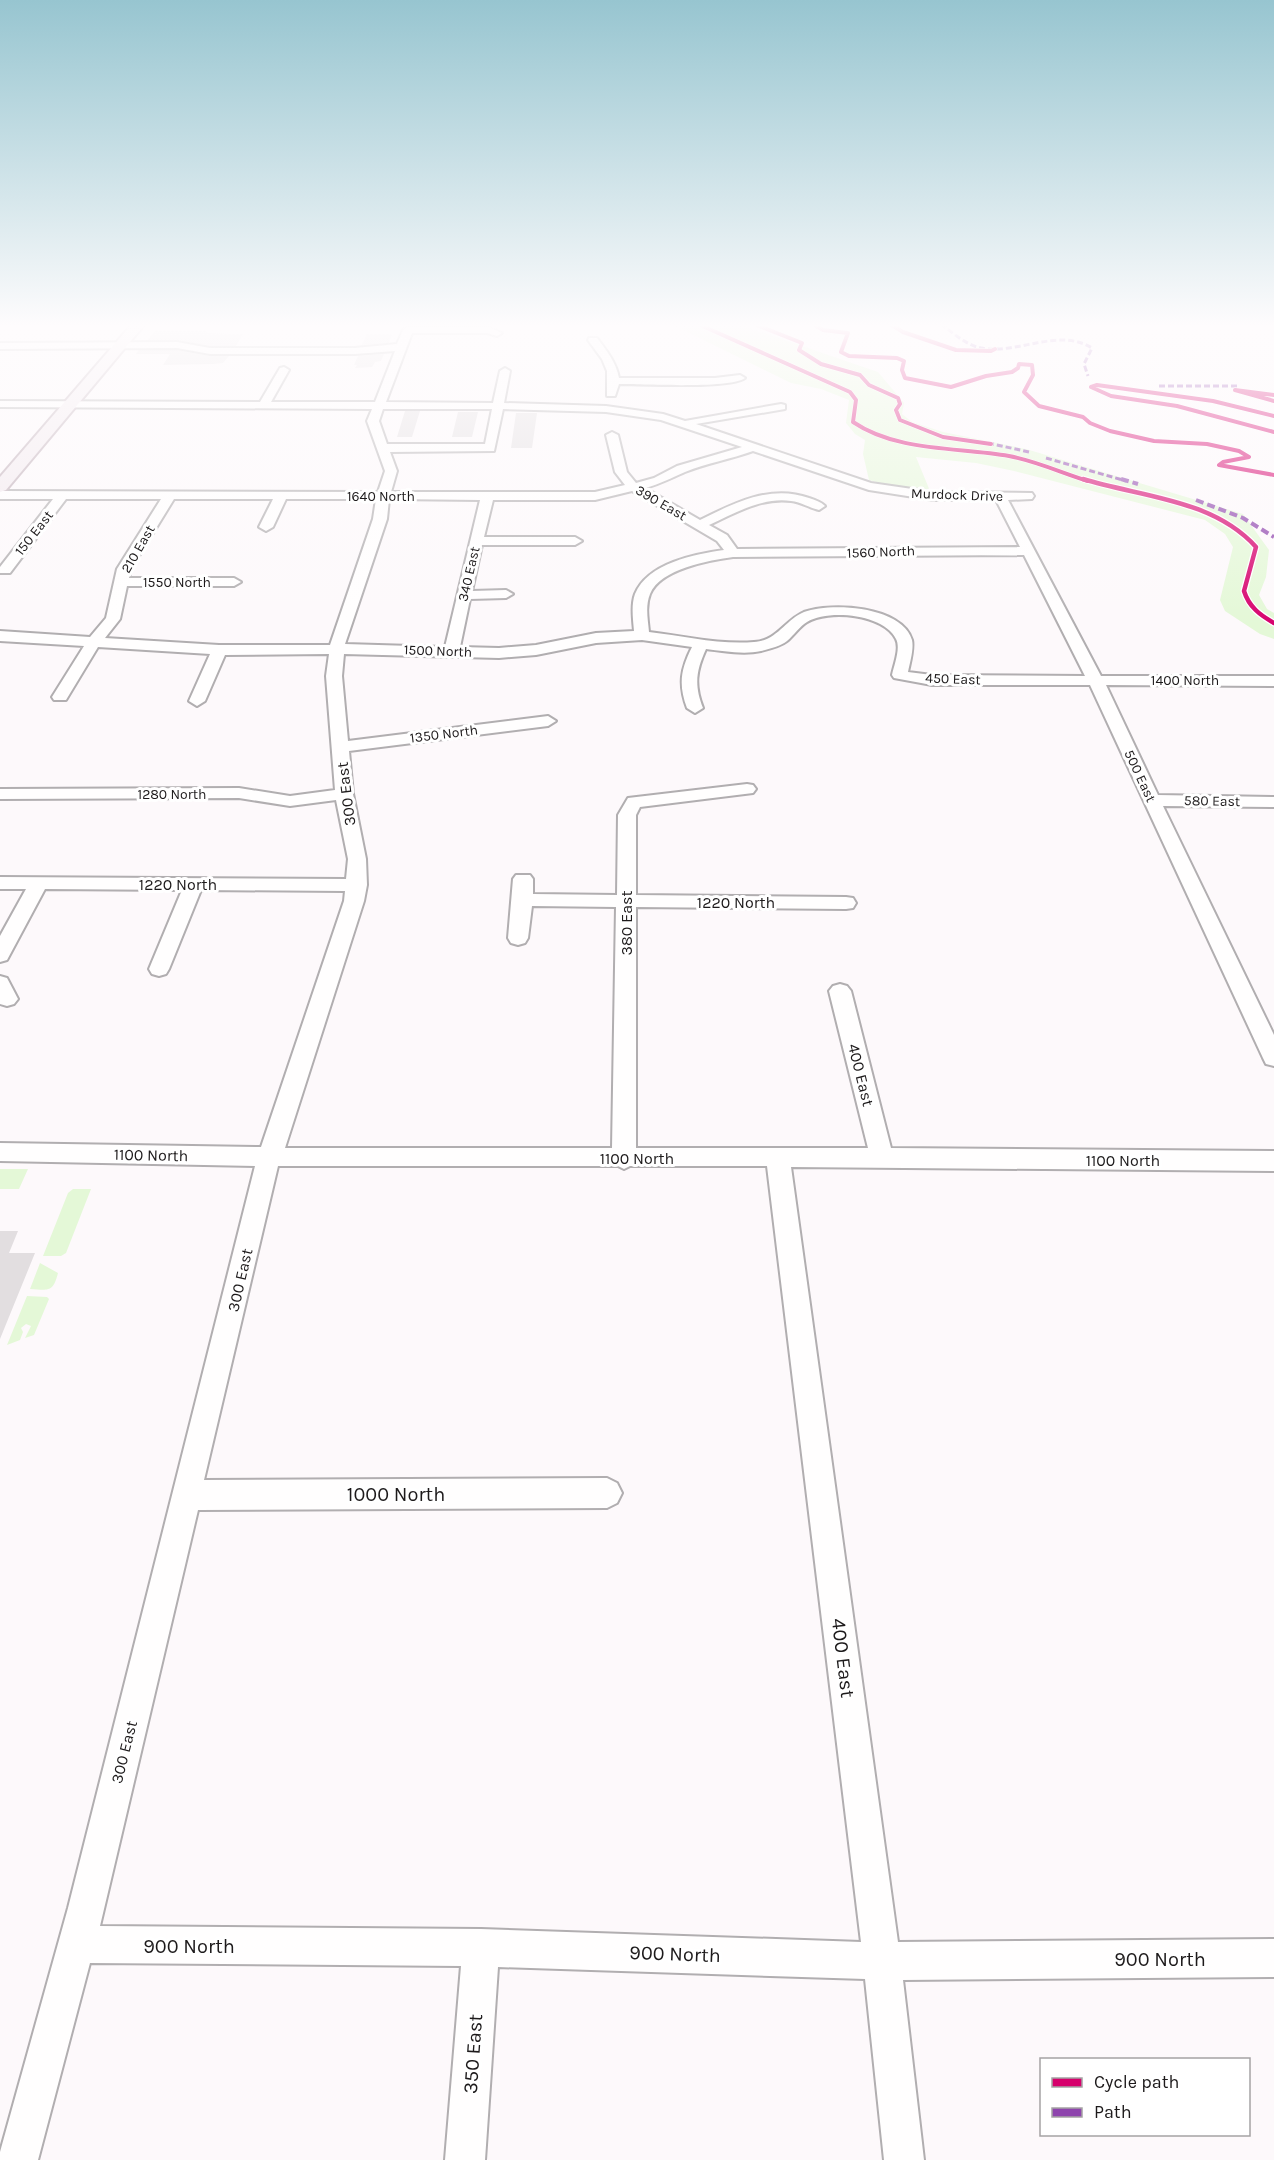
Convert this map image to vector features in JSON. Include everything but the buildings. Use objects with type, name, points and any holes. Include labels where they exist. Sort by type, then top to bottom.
[{"type":"main road","points":[[0,487],[53,425]]},
{"type":"street","name":"300 East","points":[[18,2160],[75,1944],[269,1157],[354,901],[357,885],[357,859],[344,794],[334,676],[336,650],[380,519],[383,496],[391,471],[374,425]]},
{"type":"street","points":[[382,448],[490,448],[496,425]]},
{"type":"street","name":"Murdock Drive","points":[[687,425],[869,486],[933,496],[1028,496]]},
{"type":"street","name":"390 East","points":[[612,435],[621,472],[634,488],[722,538],[733,553]]},
{"type":"street","name":"1640 North","points":[[0,495],[595,496],[658,481],[681,469],[721,459],[754,447]]},
{"type":"street","name":"210 East","points":[[60,698],[93,643],[113,619],[124,569],[170,495]]},
{"type":"street","name":"150 East","points":[[5,570],[62,496]]},
{"type":"street","points":[[266,527],[281,496]]},
{"type":"street","name":"340 East","points":[[451,652],[487,496]]},
{"type":"street","name":"500 East","points":[[1000,496],[1095,680],[1274,1058]]},
{"type":"street","points":[[699,525],[750,502],[771,498],[791,497],[819,506]]},
{"type":"street","points":[[477,541],[575,541]]},
{"type":"street","name":"1560 North","points":[[642,635],[641,603],[644,591],[653,581],[685,562],[706,555],[1030,551]]},
{"type":"street","name":"1550 North","points":[[121,582],[234,582]]},
{"type":"street","points":[[464,595],[506,594]]},
{"type":"street","name":"1500 North","points":[[0,636],[219,650],[499,653],[536,650],[596,638],[642,635],[727,647],[758,647],[780,640],[801,619],[813,614],[828,610],[863,613]]},
{"type":"street","name":"450 East","points":[[863,613],[890,623],[904,638],[904,656],[900,675],[932,680],[1095,680]]},
{"type":"street","points":[[695,708],[690,697],[687,671],[701,643]]},
{"type":"street","points":[[197,701],[219,650]]},
{"type":"street","name":"1400 North","points":[[1095,680],[1274,681]]},
{"type":"street","name":"1350 North","points":[[340,747],[548,721]]},
{"type":"street","name":"380 East","points":[[624,1159],[627,815],[634,802],[747,789]]},
{"type":"street","name":"1280 North","points":[[0,794],[239,794],[290,801],[344,794]]},
{"type":"street","name":"580 East","points":[[1151,800],[1274,802]]},
{"type":"street","points":[[518,938],[524,879]]},
{"type":"street","name":"1220 North","points":[[0,883],[357,885]]},
{"type":"street","points":[[0,955],[39,883]]},
{"type":"street","points":[[159,969],[194,884]]},
{"type":"street","name":"1220 North","points":[[523,900],[846,903]]},
{"type":"street","name":"400 East","points":[[840,991],[882,1158]]},
{"type":"street","name":"1100 North","points":[[0,1152],[269,1157],[624,1159],[778,1157],[1274,1161]]},
{"type":"street","name":"400 East","points":[[778,1157],[882,1961],[904,2160]]},
{"type":"street","name":"1000 North","points":[[186,1495],[607,1493]]},
{"type":"street","name":"900 North","points":[[75,1944],[481,1948],[882,1961],[1274,1958]]},
{"type":"street","name":"350 East","points":[[465,2160],[481,1948]]},
{"type":"green space","points":[[847,425],[921,425],[943,432],[1026,449],[1243,514],[1269,550],[1266,577],[1259,595],[1267,609],[1274,613],[1274,639],[1260,634],[1225,611],[1220,600],[1233,547],[1225,534],[1205,520],[976,463],[916,457],[930,491],[893,487],[869,480],[863,454],[865,440],[855,434]]},
{"type":"green space","points":[[0,1169],[28,1169],[19,1189],[0,1189]]},
{"type":"green space","points":[[73,1189],[91,1189],[66,1253],[61,1256],[43,1256],[68,1193]]},
{"type":"green space","points":[[40,1263],[58,1273],[56,1279],[49,1289],[30,1289]]},
{"type":"green space","points":[[27,1296],[49,1299],[34,1335],[25,1338],[31,1326],[26,1324],[21,1328],[23,1332],[20,1340],[7,1345]]},
{"type":"marked path","points":[[988,443],[1029,452]]},
{"type":"marked path","points":[[1046,458],[1138,484]]},
{"type":"marked path","points":[[1196,500],[1243,518],[1274,537]]},
{"type":"cycle path","points":[[857,425],[866,431],[904,442],[1018,458],[1086,480],[1178,503],[1226,521],[1244,533],[1256,547],[1244,591],[1248,602],[1255,610],[1274,623]]},
{"type":"cycle path","points":[[912,425],[943,437],[991,444]]},
{"type":"cycle path","points":[[1094,425],[1110,431],[1154,441],[1207,444],[1239,451],[1249,457],[1223,462],[1219,465],[1274,475]]},
{"type":"cycle path","points":[[1247,425],[1274,432]]}]
